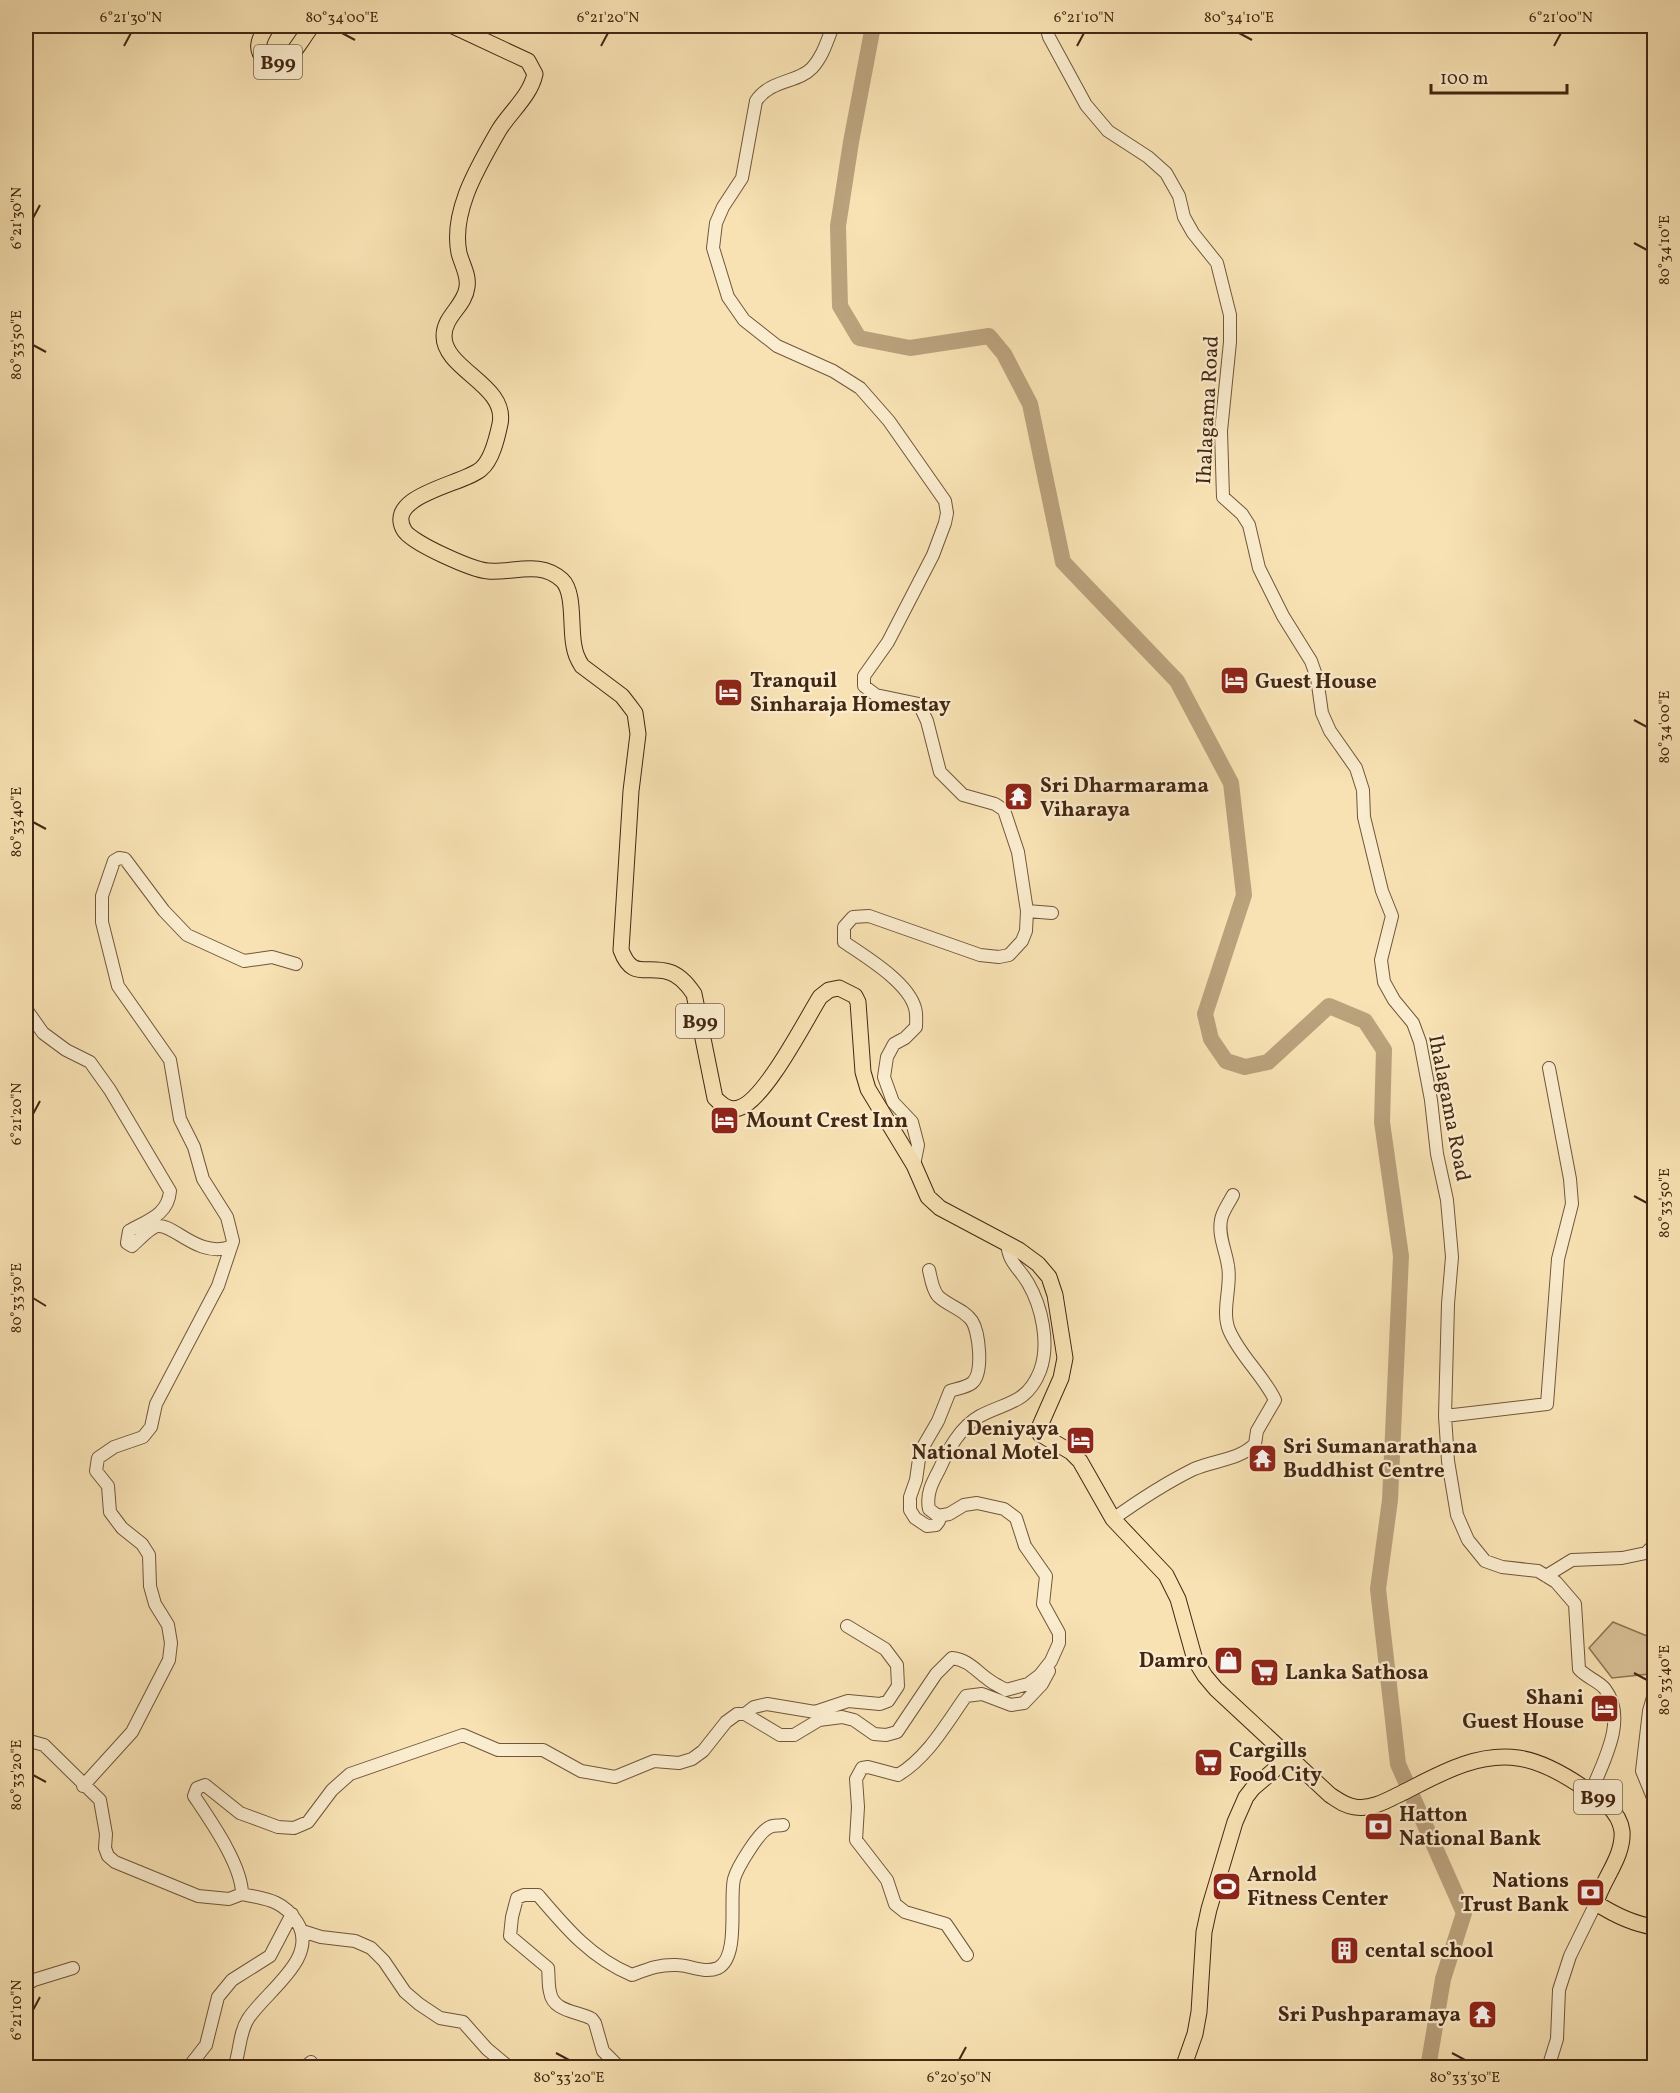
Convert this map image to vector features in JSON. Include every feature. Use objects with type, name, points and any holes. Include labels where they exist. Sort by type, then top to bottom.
[{"type":"main road","name":"B99","points":[[267,26],[259,42],[259,50],[262,57],[277,63],[285,60],[312,26]]},
{"type":"main road","name":"B99","points":[[453,26],[528,61],[535,74],[531,88],[500,129],[466,193],[458,219],[457,239],[467,276],[467,289],[463,300],[446,324],[444,337],[454,357],[497,402],[500,422],[488,461],[482,468],[466,478],[412,500],[402,516],[402,524],[410,537],[421,545],[479,570],[494,572],[539,568],[564,581],[570,597],[573,644],[578,660],[582,666],[622,696],[635,714],[638,734],[631,791],[621,950],[625,961],[632,968],[640,971],[668,971],[687,984],[694,994],[715,1098],[722,1106],[732,1109],[750,1103],[774,1072],[820,997],[829,990],[839,988],[855,996],[858,1002],[863,1072],[868,1089],[914,1166],[928,1197],[940,1208],[1007,1243],[1045,1271],[1055,1295],[1064,1340],[1065,1366],[1039,1428],[1040,1434],[1071,1452],[1080,1461],[1113,1519],[1166,1575],[1172,1585],[1195,1660],[1205,1676],[1216,1689],[1330,1795],[1343,1803],[1356,1807],[1369,1807],[1386,1801],[1444,1772],[1480,1760],[1503,1757],[1520,1758],[1569,1778],[1610,1807],[1622,1831],[1621,1844],[1614,1864],[1598,1895],[1596,1904]]},
{"type":"main road","points":[[1183,2067],[1195,2034],[1199,2012],[1204,1932],[1235,1822],[1246,1797],[1286,1755]]},
{"type":"main road","points":[[1596,1904],[1635,1922],[1654,1927]]},
{"type":"street","points":[[832,26],[822,54],[810,70],[763,91],[756,101],[742,178],[723,207],[716,223],[713,248],[728,297],[744,320],[777,346],[833,371],[860,388],[890,421],[945,501],[947,513],[945,523],[933,555],[888,642],[864,676],[864,686],[876,695],[918,704],[927,721],[940,771],[948,781],[963,795],[994,804],[1004,810],[1018,852],[1027,910],[1026,931],[1022,940],[1009,955],[999,957],[980,955],[869,916],[853,917],[844,927],[844,942],[879,967],[905,990],[916,1009],[915,1027],[905,1038],[894,1044],[887,1057],[884,1077],[893,1102],[912,1122],[918,1146],[914,1166]]},
{"type":"street","name":"Ihalagama Road","points":[[1046,26],[1049,37],[1086,105],[1108,131],[1148,157],[1166,173],[1179,195],[1184,217],[1193,233],[1217,263],[1230,315],[1230,342],[1221,431],[1223,497],[1242,514],[1249,525],[1259,568],[1283,616],[1311,661],[1317,678],[1322,713],[1330,731],[1356,768],[1363,790],[1364,817],[1382,891],[1392,916],[1382,960],[1384,982],[1394,1000],[1413,1023],[1420,1042],[1431,1100],[1437,1154],[1447,1200],[1452,1257],[1448,1304],[1445,1416],[1448,1461],[1457,1515],[1468,1540],[1485,1561],[1502,1567],[1538,1571],[1556,1581],[1575,1604],[1579,1669],[1586,1677],[1604,1687],[1613,1704],[1616,1719],[1608,1748],[1591,1792]]},
{"type":"street","points":[[83,1786],[132,1732],[169,1660],[171,1643],[168,1625],[155,1604],[150,1586],[149,1555],[142,1544],[122,1528],[110,1512],[108,1486],[96,1471],[98,1458],[114,1447],[142,1437],[151,1427],[156,1404],[218,1286],[233,1241],[227,1217],[202,1179],[195,1147],[180,1119],[170,1060],[118,986],[102,922],[102,896],[114,861],[119,858],[125,859],[164,911],[187,935],[244,961],[272,957],[296,964]]},
{"type":"street","points":[[1027,910],[1052,914]]},
{"type":"street","points":[[26,1009],[43,1033],[66,1050],[90,1062],[110,1090],[170,1191],[169,1203],[161,1212],[129,1231],[127,1243],[132,1246],[156,1226],[162,1226],[194,1245],[221,1250],[230,1247]]},
{"type":"street","points":[[1445,1416],[1547,1404],[1558,1259],[1572,1204],[1570,1179],[1549,1068]]},
{"type":"street","points":[[1113,1519],[1144,1497],[1194,1469],[1246,1453],[1256,1444],[1257,1431],[1275,1400],[1228,1328],[1226,1308],[1229,1268],[1221,1240],[1221,1219],[1233,1195]]},
{"type":"street","points":[[929,1270],[939,1296],[968,1316],[974,1323],[980,1364],[979,1373],[972,1384],[950,1391],[938,1421],[920,1452],[916,1480],[910,1497],[910,1510],[915,1518],[927,1526],[936,1525],[939,1521],[938,1516],[929,1509],[927,1500],[929,1489],[948,1450],[966,1427],[980,1416],[1007,1406],[1025,1395],[1040,1371],[1045,1342],[1042,1320],[1028,1283],[1008,1256],[1007,1243]]},
{"type":"street","points":[[938,1516],[949,1514],[964,1505],[977,1503],[1004,1509],[1016,1518],[1025,1546],[1046,1576],[1042,1604],[1059,1633],[1059,1643],[1048,1672],[1042,1684],[1024,1703],[1011,1705],[982,1694],[966,1696],[927,1750],[909,1768],[898,1775],[868,1767],[861,1768],[856,1779],[858,1807],[856,1840],[887,1880],[895,1904],[905,1912],[945,1924],[968,1955]]},
{"type":"street","points":[[1546,1576],[1572,1560],[1622,1558],[1646,1553],[1654,1545]]},
{"type":"street","points":[[745,1714],[754,1707],[767,1704],[815,1712],[848,1701],[880,1704],[888,1701],[898,1686],[897,1665],[885,1649],[847,1626]]},
{"type":"street","points":[[242,1894],[242,1883],[218,1832],[194,1796],[198,1788],[205,1785],[240,1813],[278,1827],[294,1828],[308,1822],[332,1790],[350,1774],[463,1735],[498,1750],[543,1750],[581,1771],[615,1777],[654,1761],[679,1763],[692,1759],[703,1751],[726,1722],[737,1714],[745,1714],[780,1735],[794,1735],[819,1720],[842,1717],[854,1720],[874,1734],[886,1735],[897,1732],[936,1674],[952,1658],[962,1659],[975,1667],[988,1680],[1006,1690],[1028,1684],[1040,1676],[1051,1661]]},
{"type":"street","points":[[1654,1694],[1648,1711],[1642,1771],[1654,1800]]},
{"type":"street","points":[[26,1740],[44,1745],[83,1786],[100,1800],[106,1834],[105,1848],[108,1856],[115,1862],[198,1896],[229,1899],[242,1894],[277,1902],[292,1914],[302,1931],[304,1943],[298,1961],[249,2017],[243,2029],[234,2067]]},
{"type":"street","points":[[620,2067],[603,2051],[592,2019],[560,2008],[553,2001],[548,1968],[510,1936],[512,1917],[518,1898],[524,1895],[537,1895],[575,1938],[614,1968],[632,1976],[656,1965],[680,1964],[701,1970],[718,1968],[726,1959],[732,1938],[734,1879],[756,1837],[770,1826],[783,1825]]},
{"type":"street","points":[[1548,2067],[1557,2039],[1559,1990],[1570,1956],[1596,1904]]},
{"type":"street","points":[[188,2067],[206,2044],[218,1996],[232,1980],[270,1956],[292,1914]]},
{"type":"street","points":[[302,1931],[321,1937],[355,1941],[371,1948],[384,1961],[405,1992],[419,2004],[440,2018],[463,2022],[487,2049],[510,2067]]},
{"type":"street","points":[[26,1985],[34,1980],[73,1968]]},
{"type":"shaded area","points":[[1613,1622],[1652,1638],[1649,1674],[1612,1678],[1589,1648]]},
{"type":"waterway","points":[[873,26],[838,226],[840,306],[859,338],[910,348],[989,336],[1004,354],[1030,404],[1063,562],[1177,681],[1231,783],[1244,895],[1205,1014],[1211,1039],[1226,1061],[1245,1067],[1268,1062],[1329,1006],[1365,1021],[1384,1050],[1382,1122],[1401,1256],[1390,1500],[1378,1589],[1398,1764],[1464,1913],[1443,1979],[1428,2068]]},
{"type":"place","name":"Guest House","points":[[1234,681]]},
{"type":"place","name":"Tranquil Sinharaja Homestay","points":[[729,692]]},
{"type":"place","name":"Sri Dharmarama Viharaya","points":[[1019,797]]},
{"type":"place","name":"Mount Crest Inn","points":[[725,1120]]},
{"type":"place","name":"Deniyaya National Motel","points":[[1080,1440]]},
{"type":"place","name":"Sri Sumanarathana Buddhist Centre","points":[[1262,1458]]},
{"type":"place","name":"Damro","points":[[1229,1660]]},
{"type":"place","name":"Lanka Sathosa","points":[[1264,1672]]},
{"type":"place","name":"Shani Guest House","points":[[1605,1709]]},
{"type":"place","name":"Cargills Food City","points":[[1208,1762]]},
{"type":"place","name":"Hatton National Bank","points":[[1378,1826]]},
{"type":"place","name":"Arnold Fitness Center","points":[[1226,1886]]},
{"type":"place","name":"Nations Trust Bank","points":[[1590,1892]]},
{"type":"place","name":"cental school","points":[[1344,1950]]},
{"type":"place","name":"Sri Pushparamaya","points":[[1482,2014]]}]
